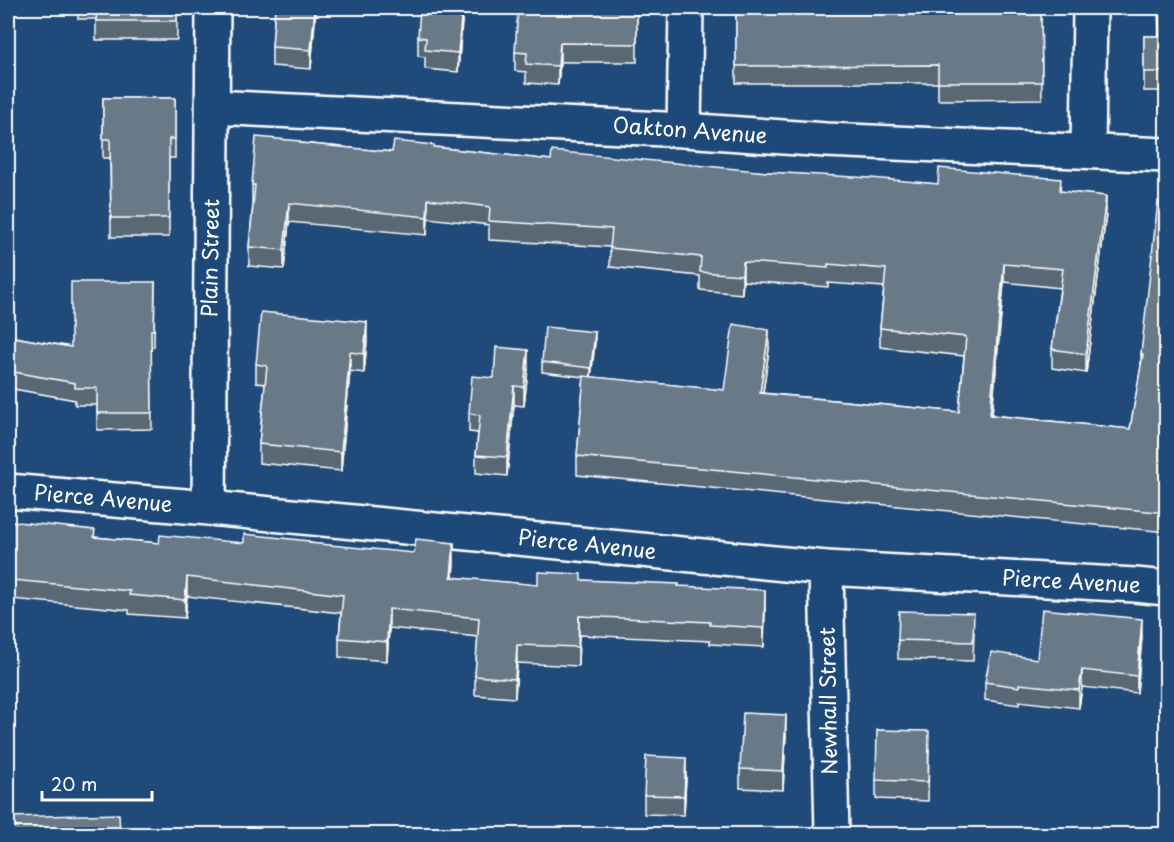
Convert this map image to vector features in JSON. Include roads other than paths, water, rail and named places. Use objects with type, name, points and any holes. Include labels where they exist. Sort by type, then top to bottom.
[{"type":"street","name":"Plain Street","points":[[209,508],[213,8]]},
{"type":"street","points":[[684,130],[686,8]]},
{"type":"street","points":[[1088,152],[1090,8]]},
{"type":"street","name":"Oakton Avenue","points":[[213,107],[684,130],[826,140],[1167,155]]},
{"type":"street","name":"Pierce Avenue","points":[[8,491],[209,508],[826,568],[1167,588]]},
{"type":"street","name":"Newhall Street","points":[[826,568],[832,834]]}]
